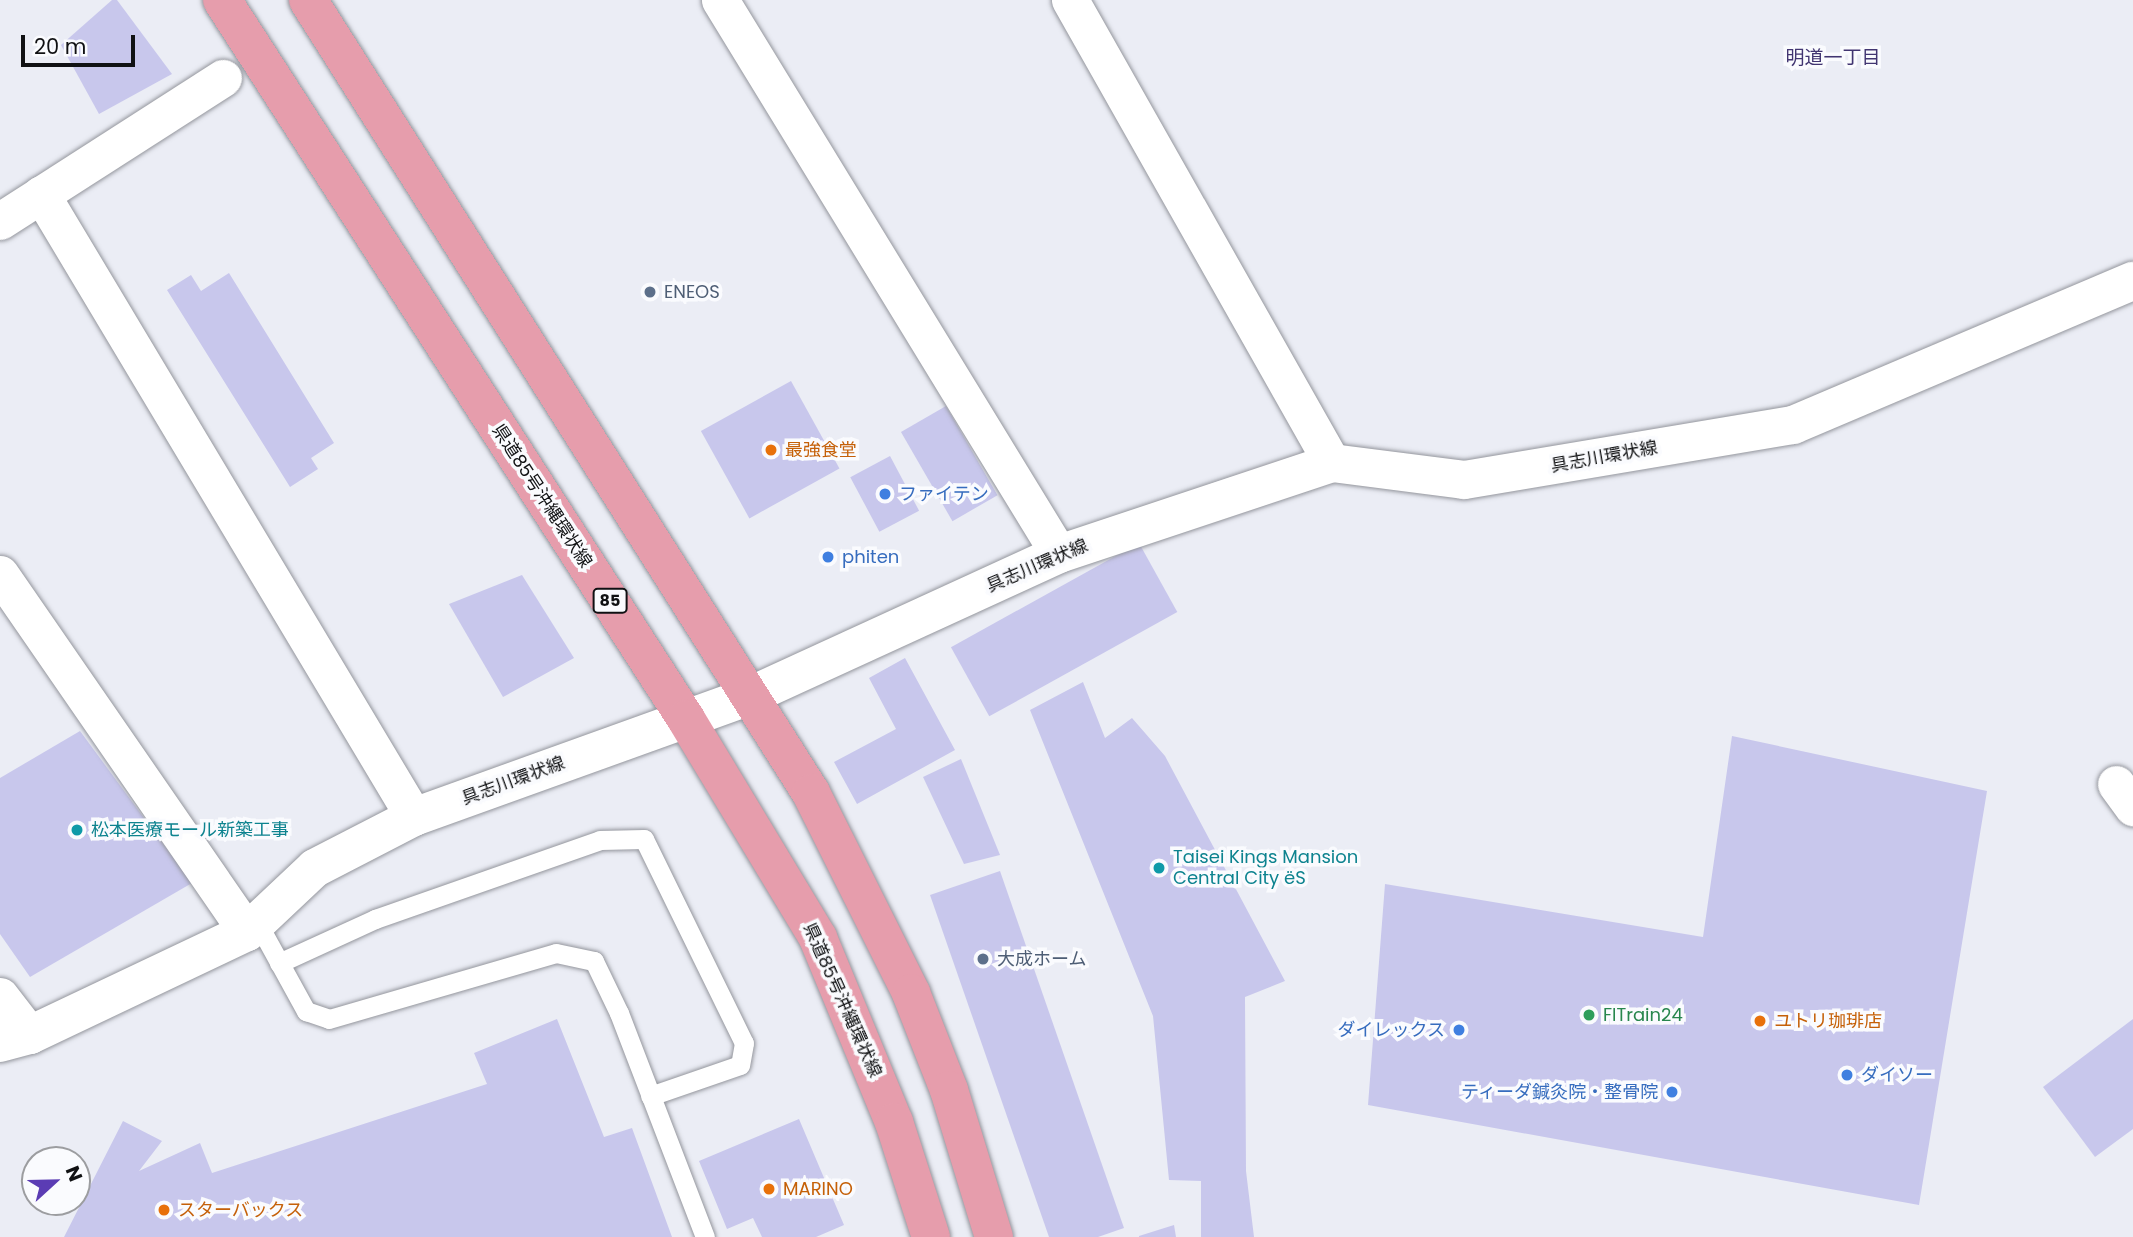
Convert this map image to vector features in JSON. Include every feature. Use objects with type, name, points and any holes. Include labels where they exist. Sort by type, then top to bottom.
[{"type":"main road","name":"県道85号沖縄環状線","points":[[222,0],[686,719],[818,939],[894,1122],[931,1237]]},
{"type":"main road","points":[[308,0],[747,697],[811,793],[911,993],[949,1090],[994,1237]]},
{"type":"main road","name":"具志川環状線","points":[[15,1039],[252,927],[315,868],[414,817],[747,697],[1059,554],[1332,463],[1464,480],[1793,425],[2133,281]]},
{"type":"street","points":[[720,0],[1059,554]]},
{"type":"street","points":[[1070,0],[1332,463]]},
{"type":"street","points":[[0,220],[223,78]]},
{"type":"street","points":[[41,194],[414,817]]},
{"type":"street","points":[[0,574],[252,927]]},
{"type":"street","points":[[0,996],[15,1039]]},
{"type":"lane","points":[[279,963],[374,919],[600,840],[644,839],[744,1043],[740,1065],[650,1096]]},
{"type":"lane","points":[[252,927],[279,963],[306,1011],[329,1019],[556,953],[594,961],[620,1013],[705,1237]]},
{"type":"building","points":[[112,0],[117,0],[172,74],[99,114],[61,45]]},
{"type":"building","points":[[229,273],[334,443],[311,458],[318,469],[290,487],[167,290],[191,275],[201,291]]},
{"type":"building","name":"最強食堂","points":[[791,381],[839,468],[749,518],[701,431]]},
{"type":"building","points":[[946,406],[998,495],[952,521],[901,432]]},
{"type":"building","name":"ファイテン","points":[[890,456],[919,511],[879,532],[850,477]]},
{"type":"building","points":[[1139,543],[1177,612],[989,716],[951,647]]},
{"type":"building","points":[[522,575],[574,658],[503,697],[449,604]]},
{"type":"building","points":[[905,658],[955,750],[857,804],[834,762],[896,729],[869,678]]},
{"type":"building","name":"Taisei Kings Mansion Central City ëS","points":[[1083,682],[1105,738],[1132,718],[1165,756],[1285,981],[1245,997],[1246,1171],[1254,1237],[1201,1237],[1201,1181],[1169,1180],[1153,1016],[1030,710]]},
{"type":"building","name":"松本医療モール新築工事","points":[[80,731],[192,883],[30,977],[0,934],[0,778]]},
{"type":"building","points":[[1732,736],[1987,791],[1919,1205],[1368,1105],[1385,884],[1703,937]]},
{"type":"building","points":[[961,759],[1000,855],[964,864],[923,777]]},
{"type":"building","points":[[1000,871],[1124,1228],[1098,1237],[1049,1237],[930,895]]},
{"type":"building","points":[[557,1019],[604,1137],[632,1128],[672,1237],[64,1237],[75,1216],[91,1216],[91,1184],[123,1121],[162,1141],[139,1171],[200,1143],[212,1173],[487,1084],[474,1053]]},
{"type":"building","points":[[2133,1019],[2133,1129],[2095,1157],[2043,1087]]},
{"type":"building","name":"MARINO","points":[[799,1119],[844,1225],[816,1237],[762,1237],[753,1218],[727,1229],[699,1161]]},
{"type":"building","points":[[1174,1225],[1176,1237],[1139,1237],[1139,1236]]},
{"type":"place","name":"ENEOS","points":[[650,292]]},
{"type":"place","name":"最強食堂","points":[[771,450]]},
{"type":"place","name":"ファイテン","points":[[885,494]]},
{"type":"place","name":"phiten","points":[[828,557]]},
{"type":"place","name":"松本医療モール新築工事","points":[[77,830]]},
{"type":"place","name":"Taisei Kings Mansion Central City ëS","points":[[1159,868]]},
{"type":"place","name":"大成ホーム","points":[[983,959]]},
{"type":"place","name":"FITrain24","points":[[1589,1015]]},
{"type":"place","name":"ユトリ珈琲店","points":[[1760,1021]]},
{"type":"place","name":"ダイレックス","points":[[1459,1030]]},
{"type":"place","name":"ダイソー","points":[[1847,1075]]},
{"type":"place","name":"ティーダ鍼灸院・整骨院","points":[[1672,1092]]},
{"type":"place","name":"MARINO","points":[[769,1189]]},
{"type":"place","name":"スターバックス","points":[[164,1210]]},
{"type":"district","name":"明道一丁目","points":[[1833,58]]}]
